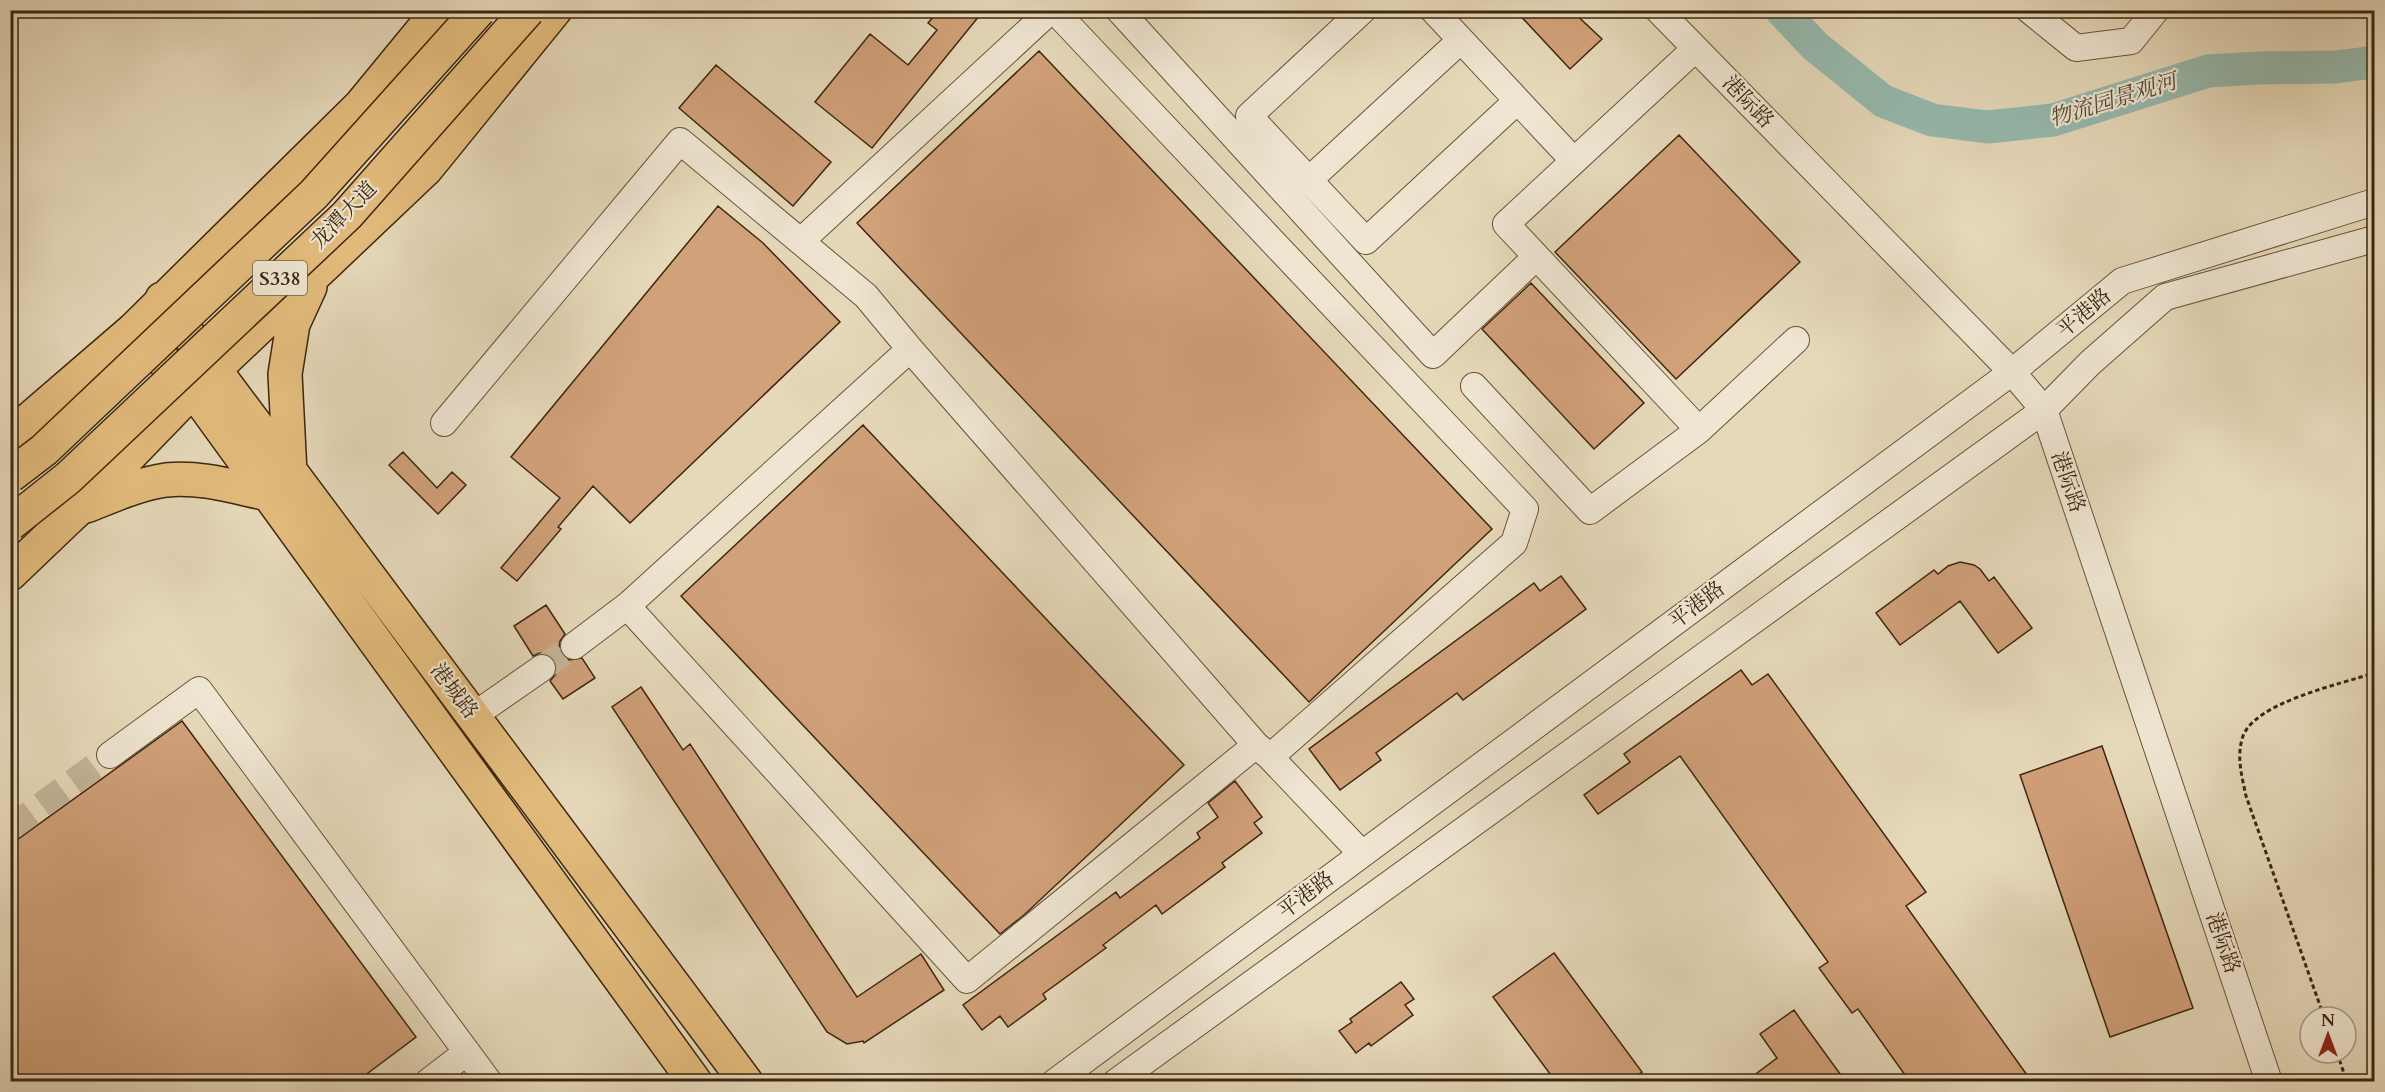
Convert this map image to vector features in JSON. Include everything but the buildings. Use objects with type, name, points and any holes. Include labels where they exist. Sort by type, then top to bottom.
[{"type":"main road","points":[[14,432],[133,330],[361,105],[439,10]]},
{"type":"main road","name":"龙潭大道","points":[[10,476],[44,450],[314,194],[479,10]]},
{"type":"main road","name":"龙潭大道","points":[[10,524],[68,478],[347,215],[528,10]]},
{"type":"main road","points":[[10,574],[76,511],[204,381],[426,169],[555,10]]},
{"type":"main road","points":[[279,483],[285,374],[293,324],[316,274]]},
{"type":"main road","points":[[162,299],[204,381],[279,483],[695,1082]]},
{"type":"main road","points":[[133,330],[204,381]]},
{"type":"main road","points":[[10,559],[76,511],[122,491],[166,480],[279,483]]},
{"type":"main road","name":"港城路","points":[[279,483],[472,716],[746,1082]]},
{"type":"street","points":[[627,606],[967,980],[1263,751],[1514,543],[1525,509],[1053,10],[801,241]]},
{"type":"street","points":[[1119,10],[1433,355],[1536,257]]},
{"type":"street","points":[[1363,10],[1249,116],[1366,241],[1517,101]]},
{"type":"street","points":[[1433,10],[1574,161]]},
{"type":"street","name":"港际路","points":[[1658,10],[2012,372],[2044,410],[2269,1082]]},
{"type":"street","points":[[2029,10],[2076,48],[2132,41],[2156,10]]},
{"type":"street","points":[[1309,180],[1461,40]]},
{"type":"street","points":[[1695,48],[1506,224],[1699,430]]},
{"type":"street","points":[[444,423],[680,141],[866,296],[1263,751],[1362,854]]},
{"type":"street","name":"平港路","points":[[1054,1082],[2012,372],[2122,281],[2374,202]]},
{"type":"street","name":"平港路","points":[[1116,1082],[2044,410],[2090,363],[2165,297],[2374,239]]},
{"type":"street","points":[[1473,386],[1590,511],[1699,430],[1796,340]]},
{"type":"street","points":[[574,646],[627,606],[910,349]]},
{"type":"street","points":[[472,716],[542,668]]},
{"type":"street","points":[[110,755],[199,690],[489,1082]]},
{"type":"street","points":[[428,1082],[467,1052]]},
{"type":"path","points":[[2320,1005],[2246,796],[2239,760],[2243,736],[2257,717],[2277,705],[2374,673]]},
{"type":"path","points":[[2341,1065],[2347,1082]]},
{"type":"waterway","name":"物流园景观河","points":[[1781,10],[1815,46],[1883,101],[1932,120],[1988,127],[2053,120],[2208,71],[2336,67],[2374,62]]},
{"type":"tunnel","points":[[542,668],[574,646]]},
{"type":"tunnel","points":[[10,828],[110,755]]}]
